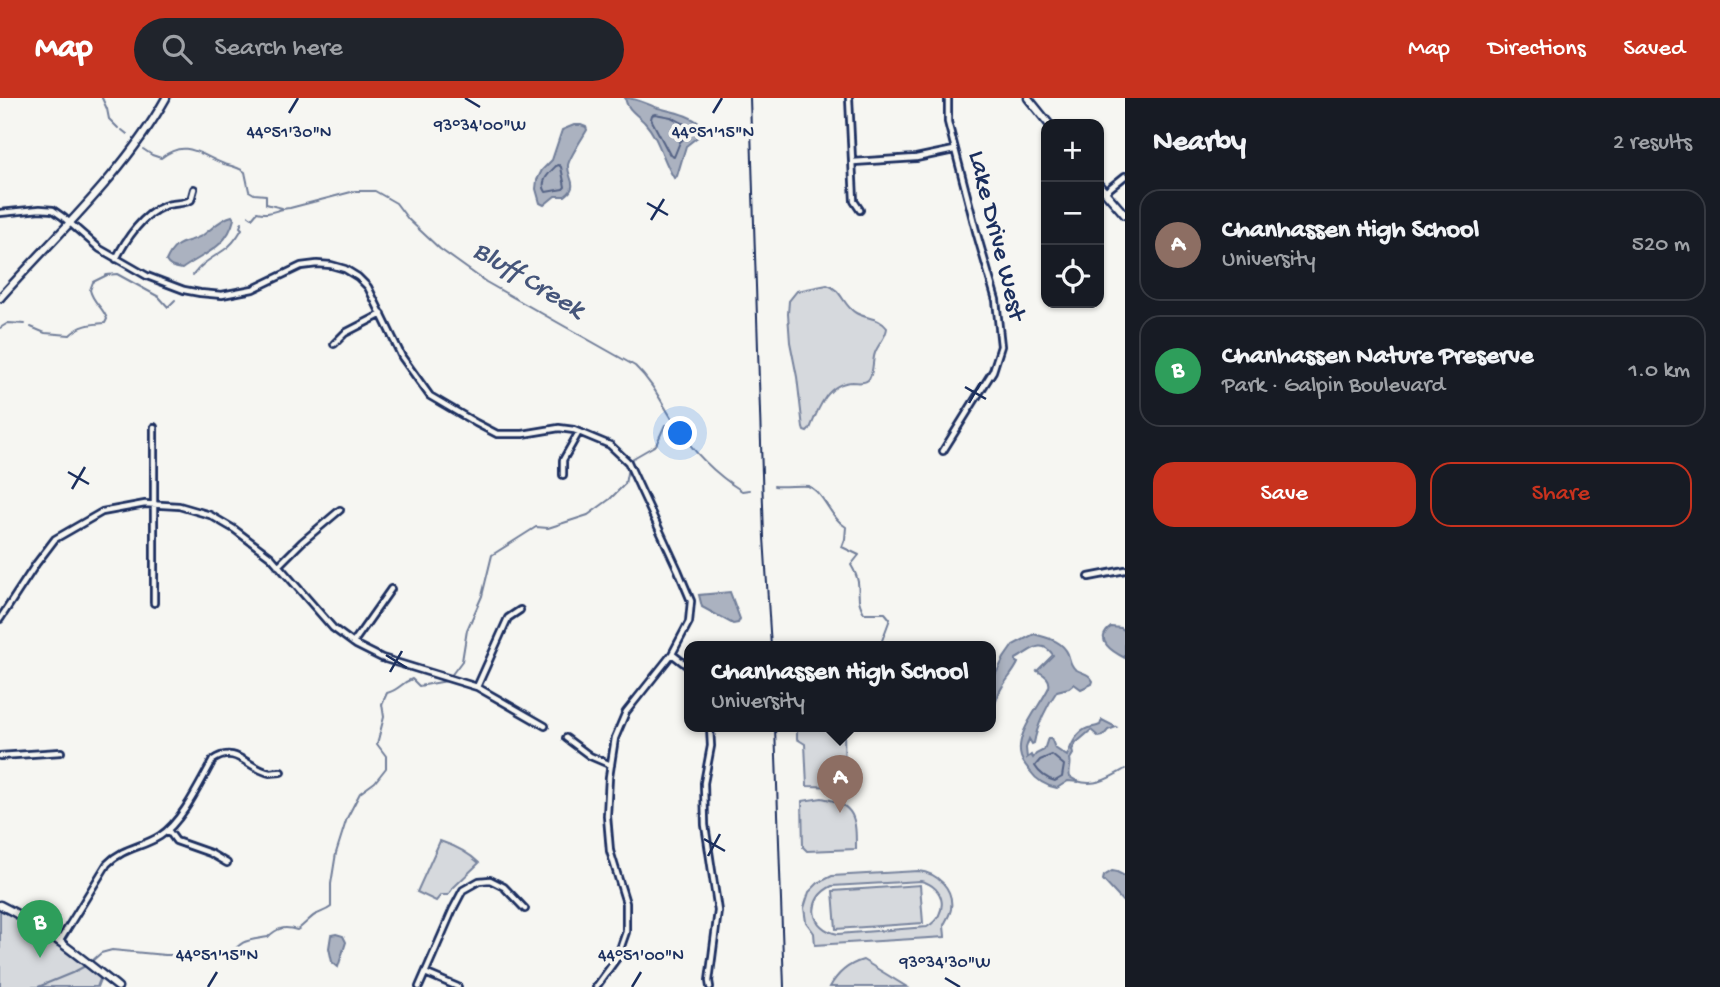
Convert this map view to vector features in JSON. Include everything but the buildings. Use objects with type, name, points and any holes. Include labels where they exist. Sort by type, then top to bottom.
[{"type":"street","points":[[0,298],[137,145],[166,98]]},
{"type":"street","points":[[849,98],[854,201],[860,210]]},
{"type":"street","name":"Lake Drive West","points":[[943,451],[993,371],[1001,346],[996,300],[948,122],[948,98]]},
{"type":"street","points":[[1028,98],[1045,119]]},
{"type":"street","points":[[853,162],[916,158],[954,150]]},
{"type":"street","points":[[1125,176],[1105,192],[1125,215]]},
{"type":"street","points":[[117,259],[133,232],[159,208],[191,200],[194,189]]},
{"type":"street","points":[[0,213],[40,209],[57,212],[90,242],[117,259],[147,276],[184,290],[222,295],[253,289],[301,266],[317,264],[345,269],[368,287],[402,357],[430,396],[497,434],[523,434],[559,428],[579,432],[611,445],[628,462],[691,601],[689,622],[672,654],[626,712],[615,738],[607,816],[610,851],[626,903],[626,932],[617,958],[596,987]]},
{"type":"street","points":[[334,344],[345,333],[382,314]]},
{"type":"street","points":[[154,427],[154,603]]},
{"type":"street","points":[[563,475],[563,460],[579,432]]},
{"type":"street","points":[[0,619],[55,540],[102,512],[145,504],[179,506],[210,515],[271,557],[333,628],[353,643],[382,657],[477,687],[545,726]]},
{"type":"street","points":[[278,566],[340,510]]},
{"type":"street","points":[[1089,577],[1125,570]]},
{"type":"street","points":[[353,643],[391,589]]},
{"type":"street","points":[[477,687],[508,618],[520,610]]},
{"type":"street","points":[[672,654],[684,663]]},
{"type":"street","points":[[710,732],[711,746],[704,783],[705,825],[718,911],[710,987]]},
{"type":"street","points":[[566,738],[590,756],[611,765]]},
{"type":"street","points":[[0,756],[61,752]]},
{"type":"street","points":[[59,942],[107,864],[117,854],[157,838],[168,830],[178,819],[214,760],[221,754],[232,754],[269,773],[281,772]]},
{"type":"street","points":[[168,830],[176,841],[210,853],[227,863]]},
{"type":"street","points":[[419,987],[463,890],[479,881],[490,880],[504,887],[525,909]]},
{"type":"street","points":[[0,905],[59,942],[118,987]]},
{"type":"street","points":[[425,973],[458,987]]},
{"type":"shaded area","points":[[827,285],[836,290],[852,310],[880,322],[887,328],[875,353],[870,378],[864,382],[843,383],[830,392],[807,432],[803,428],[790,342],[789,301],[797,291]]},
{"type":"shaded area","points":[[797,732],[844,732],[845,787],[807,786],[805,744],[797,739]]},
{"type":"shaded area","points":[[822,798],[842,804],[852,814],[856,849],[807,851],[803,847],[802,801]]},
{"type":"shaded area","points":[[440,841],[461,850],[479,863],[448,895],[441,895],[436,901],[417,892]]},
{"type":"shaded area","points":[[918,871],[938,878],[947,888],[951,901],[951,909],[944,925],[945,937],[815,945],[814,933],[806,922],[804,908],[809,892],[818,883],[832,876]],"holes":[[[921,881],[936,889],[942,901],[939,915],[927,927],[838,934],[821,926],[814,913],[818,898],[832,886]]]},
{"type":"shaded area","points":[[920,885],[923,923],[836,929],[833,891]]},
{"type":"shaded area","points":[[0,905],[16,913],[102,974],[97,987],[0,987]]},
{"type":"shaded area","points":[[863,960],[907,987],[830,987],[844,970]]},
{"type":"water","points":[[625,98],[683,115],[704,128],[704,132],[686,146],[677,176],[674,178],[654,136],[630,109]]},
{"type":"water","points":[[581,125],[587,130],[568,165],[572,188],[565,196],[555,196],[544,205],[540,203],[536,189],[537,180],[552,160],[562,130]]},
{"type":"water","points":[[232,216],[234,219],[231,229],[214,249],[182,269],[173,267],[166,261],[178,245],[203,235],[220,221]]},
{"type":"water","points":[[730,592],[740,619],[733,624],[702,607],[699,595]]},
{"type":"water","points":[[1111,627],[1125,631],[1125,658],[1104,641],[1106,632]]},
{"type":"water","points":[[1034,634],[1054,640],[1065,649],[1073,667],[1093,681],[1081,689],[1074,684],[1057,691],[1043,716],[1034,743],[1029,739],[1027,758],[1031,755],[1033,758],[1044,750],[1048,738],[1051,738],[1055,748],[1067,756],[1074,740],[1084,730],[1100,725],[1102,720],[1116,727],[1099,737],[1091,730],[1076,743],[1070,759],[1070,777],[1079,782],[1068,781],[1057,788],[1049,786],[1033,775],[1022,759],[1020,748],[1024,730],[1049,687],[1048,679],[1037,671],[1053,655],[1049,650],[1040,647],[1016,659],[1018,663],[996,701],[996,673],[1013,645]]},
{"type":"water","points":[[1112,871],[1125,876],[1125,904],[1103,880],[1104,876]]},
{"type":"water","points":[[331,935],[343,936],[346,942],[338,967],[332,962],[329,948]]},
{"type":"waterway","points":[[102,98],[109,119],[118,128]]},
{"type":"waterway","points":[[122,130],[127,134]]},
{"type":"waterway","points":[[143,149],[161,158],[178,149],[193,150],[237,168],[245,172],[249,191],[266,195],[266,204],[282,208]]},
{"type":"waterway","name":"Bluff Creek","points":[[249,216],[252,218],[257,212],[290,208],[355,191],[375,191],[396,203],[408,219],[440,249],[486,282],[635,366],[653,387],[697,453],[732,484],[742,491],[749,490]]},
{"type":"waterway","name":"Bluff Creek","points":[[193,275],[232,243],[242,229],[242,222]]},
{"type":"waterway","name":"Bluff Creek","points":[[31,327],[45,333],[70,335],[82,327],[105,323],[107,319],[90,290],[93,282],[107,275],[117,274],[159,297],[168,307],[175,300]]},
{"type":"waterway","name":"Bluff Creek","points":[[0,328],[8,323],[25,324]]},
{"type":"waterway","points":[[630,460],[656,445],[665,425],[675,424]]},
{"type":"waterway","points":[[91,962],[101,953],[112,950],[191,955],[211,959],[227,957],[245,942],[268,937],[281,929],[297,930],[313,916],[331,907],[331,884],[336,853],[347,818],[360,793],[375,782],[386,768],[386,756],[377,744],[384,717],[382,704],[387,693],[412,679],[419,686],[447,681],[462,661],[467,630],[482,596],[492,555],[536,527],[548,528],[588,515],[625,484],[628,468]]},
{"type":"waterway","name":"Bluff Creek","points":[[774,486],[808,486],[814,489],[846,527],[842,547],[859,555],[851,565],[858,580],[859,600],[864,613],[885,613],[890,619],[882,641]]},
{"type":"waterway","name":"Bluff Creek","points":[[1077,781],[1096,782],[1125,769]]},
{"type":"waterway","points":[[38,987],[87,965]]},
{"type":"railway","points":[[750,98],[764,537],[771,641]]},
{"type":"railway","points":[[775,732],[784,987]]},
{"type":"place","name":"Chanhassen High School","points":[[840,813]]},
{"type":"place","name":"Chanhassen Nature Preserve","points":[[40,958]]}]
